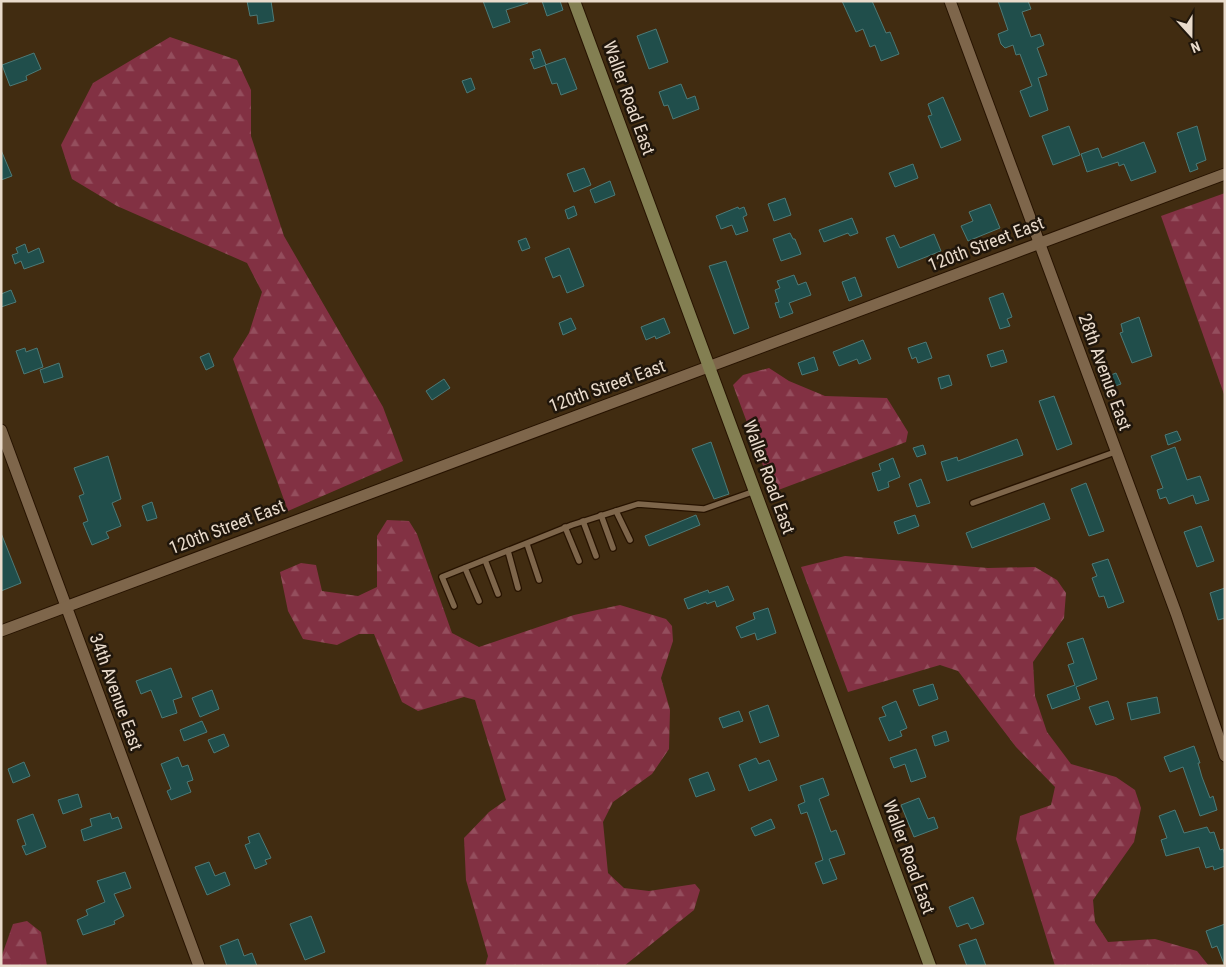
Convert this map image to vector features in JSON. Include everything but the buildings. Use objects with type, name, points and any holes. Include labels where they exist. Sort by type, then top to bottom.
[{"type":"street","name":"Waller Road East","points":[[574,1],[930,966]]},
{"type":"street","name":"28th Avenue East","points":[[950,1],[1176,613],[1225,756]]},
{"type":"street","name":"120th Street East","points":[[1,631],[710,368],[1040,242],[1225,174]]},
{"type":"street","name":"34th Avenue East","points":[[1,430],[199,966]]},
{"type":"lane","points":[[973,503],[1115,452]]},
{"type":"lane","points":[[454,606],[442,577],[565,527],[638,504],[704,509],[755,491]]},
{"type":"lane","points":[[616,511],[630,540]]},
{"type":"lane","points":[[601,516],[613,548]]},
{"type":"lane","points":[[583,521],[596,556]]},
{"type":"lane","points":[[565,527],[579,561]]},
{"type":"lane","points":[[527,544],[539,580]]},
{"type":"lane","points":[[508,551],[518,588]]},
{"type":"lane","points":[[485,560],[498,594]]},
{"type":"lane","points":[[464,568],[479,601]]},
{"type":"green space","points":[[170,37],[237,60],[251,90],[251,136],[284,236],[383,407],[403,461],[288,511],[233,359],[249,333],[262,292],[247,263],[117,206],[72,179],[61,145],[93,83]]},
{"type":"green space","points":[[1225,193],[1225,397],[1161,216]]},
{"type":"green space","points":[[769,368],[789,381],[825,396],[887,398],[908,432],[906,442],[773,492],[733,385],[743,375]]},
{"type":"green space","points":[[387,520],[409,521],[417,534],[452,633],[479,647],[574,615],[620,605],[666,619],[672,626],[673,641],[661,678],[670,710],[669,749],[652,774],[613,802],[603,822],[608,873],[624,888],[649,891],[695,884],[700,890],[694,910],[624,966],[485,966],[488,956],[466,880],[464,838],[489,812],[506,800],[475,700],[464,697],[418,711],[402,702],[374,634],[359,634],[337,645],[303,639],[288,611],[280,572],[301,563],[316,565],[322,591],[358,596],[377,587],[377,536]]},
{"type":"green space","points":[[845,556],[988,568],[1035,567],[1057,580],[1066,593],[1064,618],[1033,662],[1035,696],[1047,732],[1071,764],[1116,777],[1135,790],[1141,808],[1134,842],[1093,900],[1095,922],[1108,942],[1155,939],[1197,951],[1209,966],[1055,966],[1016,839],[1020,816],[1051,805],[1055,787],[1016,747],[958,671],[940,665],[848,692],[801,567]]},
{"type":"green space","points":[[27,921],[41,932],[47,966],[1,966],[1,958],[13,924]]}]
